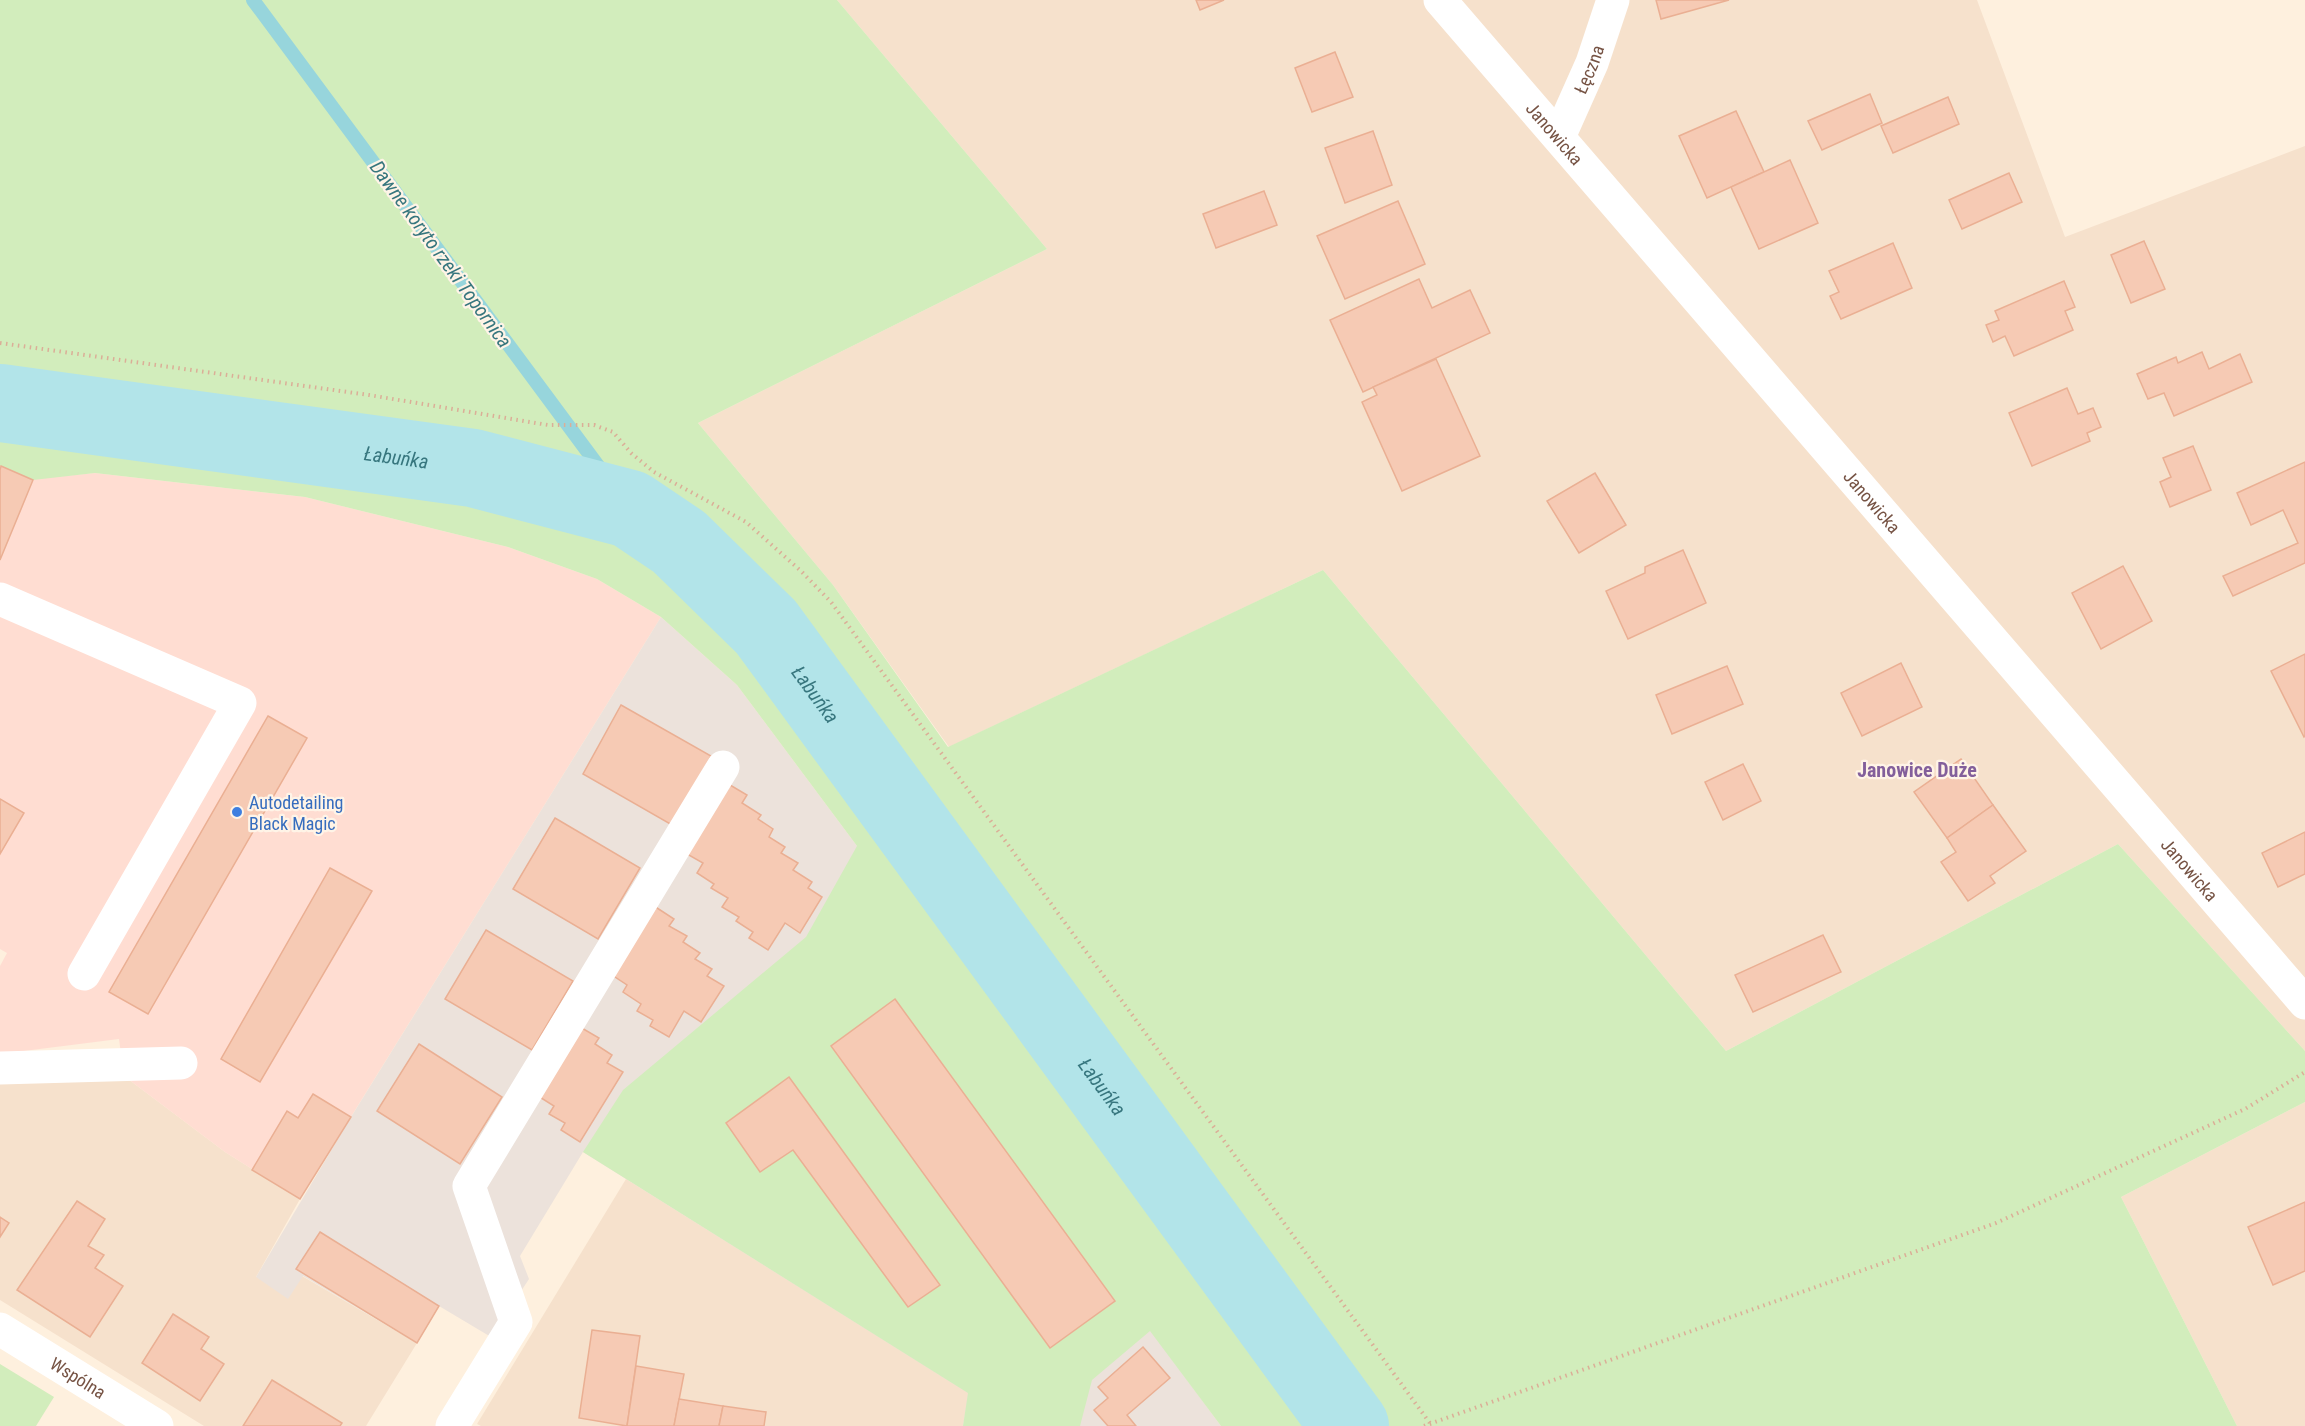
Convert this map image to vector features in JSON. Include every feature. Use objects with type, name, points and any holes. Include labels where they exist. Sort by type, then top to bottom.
[{"type":"street","name":"Janowicka","points":[[1440,0],[2305,1003]]},
{"type":"street","name":"Łęczna","points":[[1559,137],[1592,63],[1613,0]]},
{"type":"street","points":[[0,598],[240,703],[84,974]]},
{"type":"street","points":[[452,1426],[516,1323],[469,1186],[723,767]]},
{"type":"street","points":[[0,1068],[181,1063]]},
{"type":"street","name":"Wspólna","points":[[0,1329],[157,1426]]},
{"type":"path","points":[[0,343],[369,395],[548,424],[594,425],[613,432],[631,453],[654,472],[746,522],[801,571],[831,602],[1431,1425]]},
{"type":"path","points":[[1424,1426],[1996,1223],[2245,1109],[2305,1072]]},
{"type":"shaded area","points":[[837,0],[1977,0],[2065,237],[2305,146],[2305,1051],[2118,844],[1726,1051],[1323,570],[949,747],[833,585],[698,423],[1047,249]]},
{"type":"shaded area","points":[[0,466],[33,479],[95,473],[305,497],[508,547],[597,579],[661,617],[300,1199],[225,1152],[124,1076],[119,1039],[0,1054],[0,966],[7,953],[0,949]]},
{"type":"shaded area","points":[[661,617],[737,685],[857,846],[1151,1331],[1221,1426],[963,1426],[968,1393],[583,1152],[520,1256],[529,1279],[491,1337],[439,1306],[417,1343],[303,1276],[288,1299],[256,1277],[351,1117]]},
{"type":"shaded area","points":[[124,1076],[225,1152],[300,1199],[256,1277],[302,1276],[417,1343],[366,1426],[204,1426],[0,1300],[0,1081]]},
{"type":"shaded area","points":[[2305,1102],[2305,1426],[2237,1426],[2121,1197]]},
{"type":"shaded area","points":[[626,1179],[969,1393],[963,1426],[481,1426],[477,1424]]},
{"type":"green space","points":[[0,0],[837,0],[1047,249],[698,423],[833,585],[948,747],[1323,570],[1726,1051],[2118,844],[2305,1051],[2305,1102],[2121,1197],[2237,1426],[1221,1426],[1150,1331],[1092,1380],[1080,1426],[963,1426],[968,1393],[583,1152],[623,1090],[806,937],[857,846],[737,685],[661,617],[597,579],[508,547],[305,497],[95,473],[33,480],[0,466]]},
{"type":"green space","points":[[0,1364],[54,1397],[36,1426],[0,1426]]},
{"type":"water","points":[[1343,1373],[1385,1426],[1325,1426],[1307,1402]]},
{"type":"building","points":[[1196,0],[1224,0],[1200,10]]},
{"type":"building","points":[[1656,0],[1729,0],[1661,19]]},
{"type":"building","points":[[1335,52],[1353,97],[1312,112],[1295,68]]},
{"type":"building","points":[[1870,94],[1882,123],[1822,150],[1808,121]]},
{"type":"building","points":[[1948,97],[1959,124],[1893,153],[1881,126]]},
{"type":"building","points":[[1736,111],[1764,172],[1707,198],[1679,136]]},
{"type":"building","points":[[1373,131],[1392,185],[1345,203],[1325,148]]},
{"type":"building","points":[[1790,160],[1818,223],[1759,249],[1731,187]]},
{"type":"building","points":[[2009,173],[2022,202],[1962,229],[1949,200]]},
{"type":"building","points":[[1264,191],[1277,225],[1216,248],[1203,214]]},
{"type":"building","points":[[1398,201],[1425,264],[1345,299],[1317,236]]},
{"type":"building","points":[[2144,241],[2165,289],[2131,303],[2111,255]]},
{"type":"building","points":[[1893,243],[1912,288],[1841,319],[1830,296],[1839,292],[1829,271]]},
{"type":"building","points":[[1419,279],[1432,308],[1470,290],[1490,333],[1363,392],[1330,320]]},
{"type":"building","points":[[2064,281],[2075,307],[2065,311],[2073,330],[2014,356],[2005,336],[1993,342],[1986,325],[1999,320],[1995,311]]},
{"type":"building","points":[[2202,352],[2209,369],[2240,354],[2252,382],[2174,416],[2164,393],[2148,399],[2137,374],[2176,357],[2178,363]]},
{"type":"building","points":[[1436,359],[1480,456],[1402,491],[1362,402],[1377,395],[1373,387]]},
{"type":"building","points":[[2067,388],[2078,414],[2093,408],[2101,427],[2087,433],[2090,441],[2032,466],[2009,413]]},
{"type":"building","points":[[2193,446],[2211,490],[2170,507],[2160,482],[2171,477],[2163,458]]},
{"type":"building","points":[[2305,462],[2305,563],[2233,596],[2223,576],[2298,543],[2283,510],[2251,525],[2237,493]]},
{"type":"building","points":[[1,466],[33,480],[0,560],[0,470]]},
{"type":"building","points":[[1595,473],[1626,525],[1579,553],[1547,501]]},
{"type":"building","points":[[1683,550],[1706,603],[1628,639],[1606,591],[1645,573],[1645,567]]},
{"type":"building","points":[[2123,566],[2152,621],[2101,649],[2072,593]]},
{"type":"building","points":[[2305,654],[2305,736],[2304,737],[2271,671]]},
{"type":"building","points":[[1901,663],[1922,707],[1862,736],[1841,693]]},
{"type":"building","points":[[1727,666],[1743,704],[1672,734],[1656,695]]},
{"type":"building","points":[[621,705],[711,756],[672,825],[583,774]]},
{"type":"building","points":[[268,716],[307,738],[148,1014],[109,992]]},
{"type":"building","points":[[1961,759],[1993,805],[1947,838],[1914,792]]},
{"type":"building","points":[[1743,764],[1761,801],[1723,820],[1705,782]]},
{"type":"building","points":[[730,785],[747,795],[742,803],[761,815],[758,819],[773,829],[769,837],[785,847],[781,853],[798,863],[793,870],[812,882],[808,888],[822,897],[800,933],[785,923],[768,950],[749,938],[753,932],[736,921],[739,917],[722,907],[728,898],[711,888],[714,884],[697,873],[703,863],[687,854]]},
{"type":"building","points":[[0,799],[24,813],[0,854]]},
{"type":"building","points":[[1993,805],[2026,851],[1990,876],[1995,883],[1968,901],[1941,862],[1956,852],[1947,838]]},
{"type":"building","points":[[555,818],[640,868],[598,939],[513,889]]},
{"type":"building","points":[[2305,832],[2305,874],[2278,887],[2262,853]]},
{"type":"building","points":[[330,868],[372,891],[260,1082],[221,1059]]},
{"type":"building","points":[[654,906],[674,919],[669,926],[687,936],[683,942],[700,953],[695,959],[712,969],[707,976],[724,986],[701,1022],[684,1011],[669,1037],[650,1026],[653,1020],[637,1011],[641,1004],[623,992],[627,985],[612,975]]},
{"type":"building","points":[[486,930],[573,981],[532,1050],[445,999]]},
{"type":"building","points":[[1823,935],[1841,972],[1753,1012],[1735,975]]},
{"type":"building","points":[[895,999],[1115,1301],[1050,1348],[831,1046]]},
{"type":"building","points":[[580,1027],[599,1038],[595,1044],[612,1055],[607,1063],[623,1072],[580,1142],[561,1130],[565,1123],[549,1114],[554,1106],[538,1096]]},
{"type":"building","points":[[419,1044],[502,1097],[460,1164],[377,1111]]},
{"type":"building","points":[[789,1077],[940,1285],[908,1307],[793,1150],[760,1172],[726,1123]]},
{"type":"building","points":[[313,1094],[351,1117],[300,1199],[252,1170],[287,1111],[298,1118]]},
{"type":"building","points":[[77,1201],[105,1219],[88,1246],[104,1255],[95,1268],[123,1286],[90,1337],[17,1290]]},
{"type":"building","points":[[2305,1202],[2305,1271],[2273,1285],[2248,1227]]},
{"type":"building","points":[[0,1217],[9,1223],[0,1237]]},
{"type":"building","points":[[320,1232],[439,1306],[417,1343],[296,1269]]},
{"type":"building","points":[[173,1314],[209,1337],[201,1349],[224,1364],[200,1401],[142,1363]]},
{"type":"building","points":[[592,1330],[640,1336],[627,1426],[579,1418]]},
{"type":"building","points":[[1143,1347],[1170,1378],[1127,1415],[1136,1426],[1108,1426],[1094,1410],[1108,1398],[1098,1387]]},
{"type":"building","points":[[636,1366],[684,1374],[674,1426],[627,1426]]},
{"type":"building","points":[[272,1380],[342,1423],[340,1426],[243,1426]]},
{"type":"building","points":[[679,1399],[723,1406],[719,1426],[674,1426]]},
{"type":"building","points":[[723,1406],[766,1412],[764,1426],[719,1426]]},
{"type":"waterway","name":"Dawne koryto rzeki Topornica","points":[[253,0],[630,509]]},
{"type":"waterway","name":"Łabuńka","points":[[0,403],[473,468],[630,509],[679,542],[766,627],[1350,1426]]},
{"type":"place","name":"Autodetailing Black Magic","points":[[237,812]]},
{"type":"district","name":"Janowice Duże","points":[[1917,770]]}]
